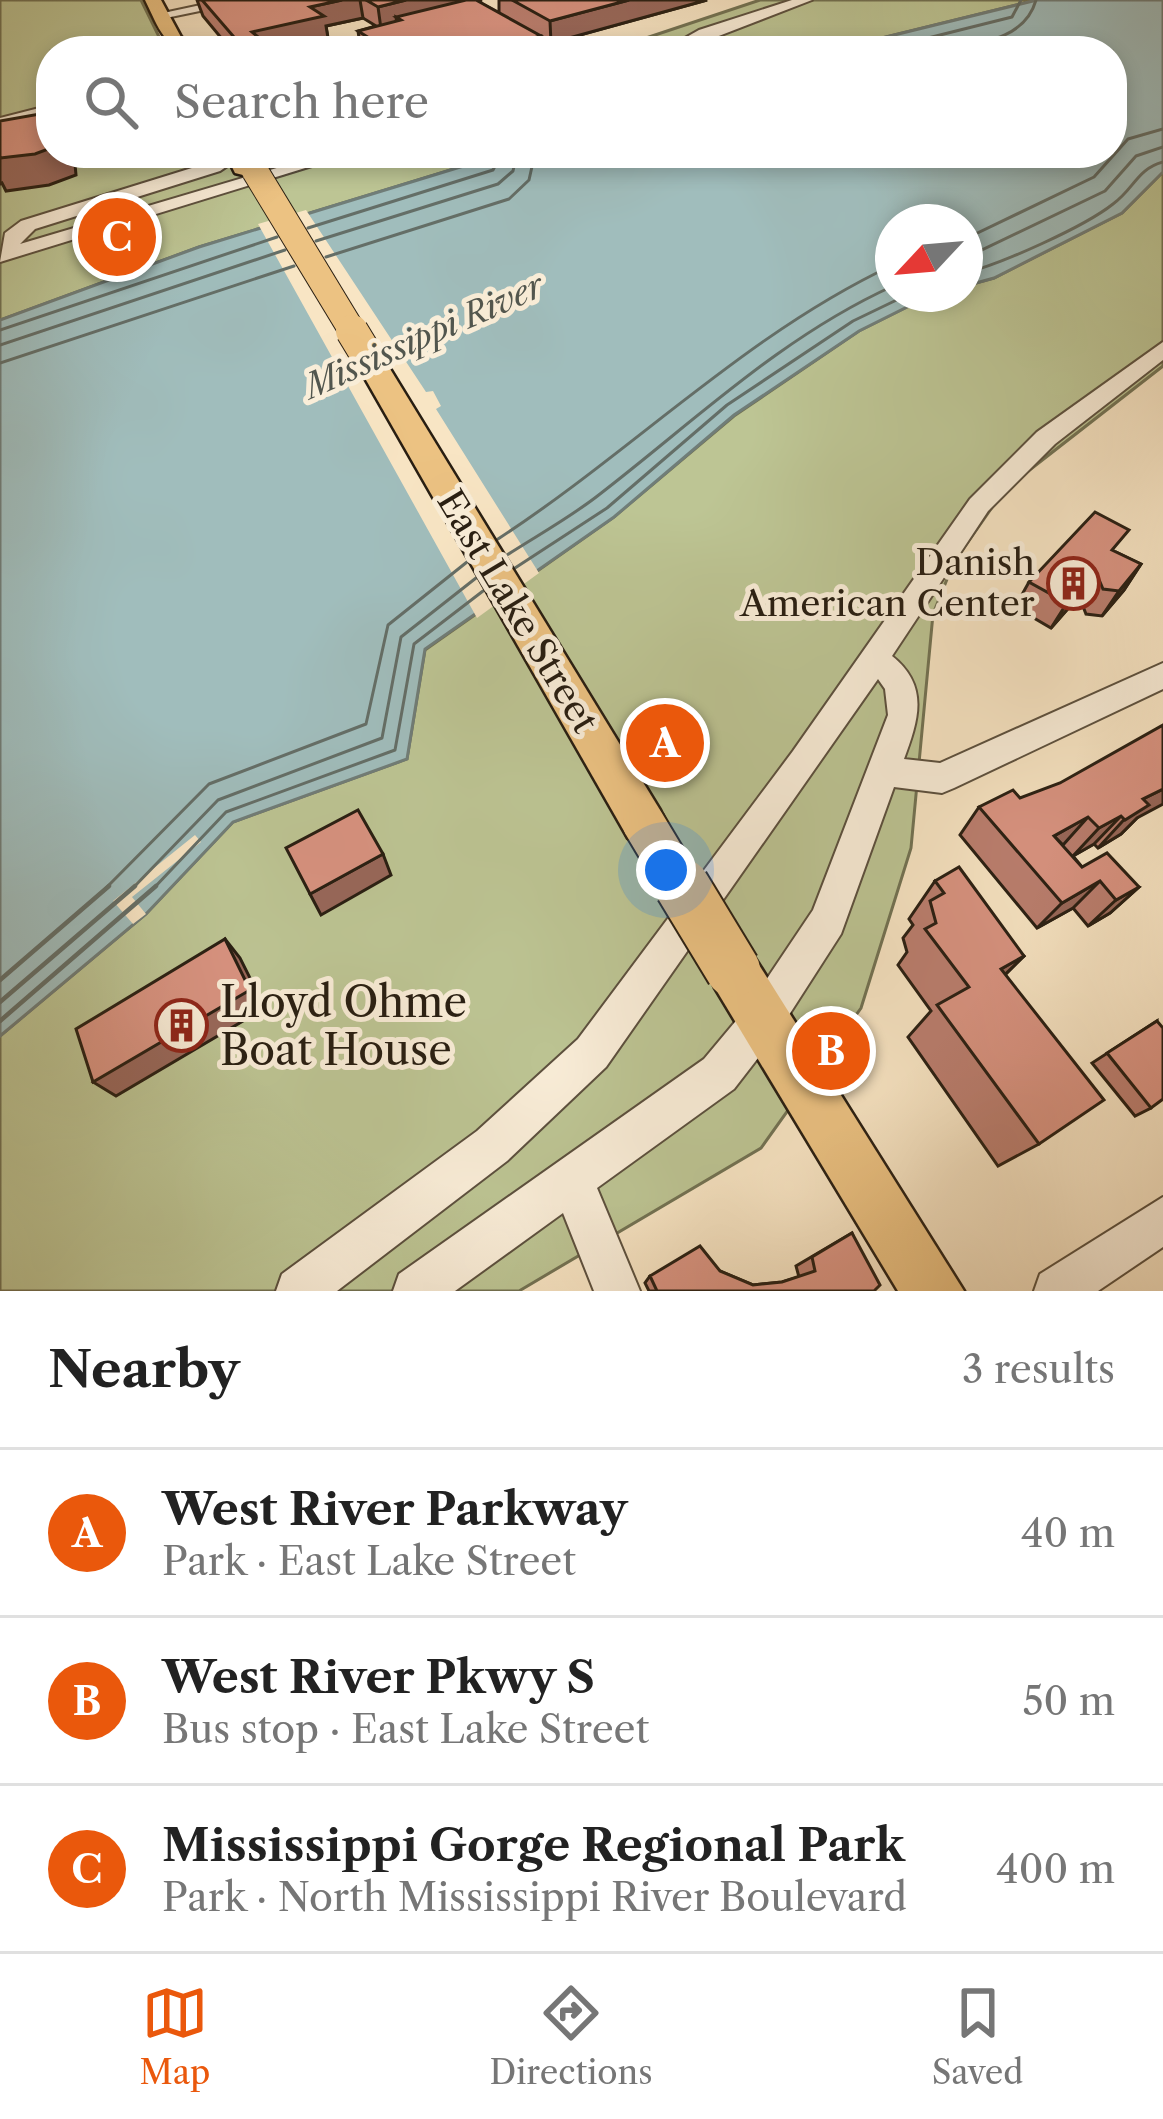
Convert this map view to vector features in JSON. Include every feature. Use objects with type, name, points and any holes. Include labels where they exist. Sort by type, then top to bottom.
[{"type":"main road","points":[[164,7],[173,36]]},
{"type":"main road","name":"East Lake Street","points":[[256,168],[733,970],[933,1291]]},
{"type":"street","points":[[164,7],[246,0]]},
{"type":"street","points":[[456,0],[521,36]]},
{"type":"street","points":[[698,36],[805,0]]},
{"type":"street","points":[[448,20],[504,5]]},
{"type":"street","points":[[386,36],[410,30]]},
{"type":"street","points":[[0,126],[36,117]]},
{"type":"street","points":[[3,255],[15,232],[28,225],[211,168]]},
{"type":"street","points":[[3,255],[296,168]]},
{"type":"street","points":[[299,1291],[492,1146],[592,1053],[682,934],[976,510],[1016,466],[1163,349]]},
{"type":"street","points":[[416,1291],[719,1074],[764,1018],[828,921],[904,715],[904,691],[892,670],[873,660]]},
{"type":"street","points":[[885,771],[942,778],[1163,675]]},
{"type":"street","points":[[572,1180],[617,1291]]},
{"type":"street","points":[[1057,1291],[1163,1220]]},
{"type":"green space","points":[[0,0],[141,0],[159,36],[36,36],[36,168],[457,168],[199,247],[0,320]]},
{"type":"green space","points":[[760,0],[1037,0],[890,36],[652,36]]},
{"type":"green space","points":[[1163,172],[1163,366],[1027,472],[993,506],[954,562],[933,614],[911,848],[861,1008],[761,1148],[519,1291],[0,1291],[0,1036],[146,914],[233,822],[407,759],[425,650],[614,517],[734,416],[859,331],[897,312],[983,312],[983,281],[1122,213]]},
{"type":"water","name":"Mississippi River","points":[[1037,0],[1163,0],[1163,172],[1122,213],[983,281],[983,204],[875,204],[875,312],[897,312],[859,331],[734,415],[614,517],[425,649],[407,759],[233,822],[146,914],[0,1036],[0,320],[199,247],[457,168],[1127,168],[1127,36],[890,36]]},
{"type":"pier","points":[[306,210],[426,392],[433,391],[441,406],[436,409],[539,573],[477,618],[258,224]]},
{"type":"pier","points":[[195,835],[201,842],[132,897],[146,914],[133,924],[113,901]]},
{"type":"building","points":[[202,0],[342,0],[310,7],[324,16],[252,32],[257,36],[233,36]]},
{"type":"building","points":[[366,0],[406,0],[378,7]]},
{"type":"building","points":[[476,0],[541,36],[366,36],[358,31],[401,20],[396,17]]},
{"type":"building","points":[[512,0],[629,0],[550,21]]},
{"type":"building","points":[[36,115],[36,154],[0,158],[0,121]]},
{"type":"building","points":[[1095,512],[1129,530],[1112,550],[1141,564],[1119,591],[1103,589],[1095,570],[1067,603],[1029,582]]},
{"type":"building","points":[[1163,725],[1163,789],[1143,799],[1149,805],[1099,828],[1088,817],[1054,836],[1082,867],[1107,853],[1139,887],[1116,900],[1100,881],[1062,903],[979,807],[1013,790],[1020,798],[1060,783]]},
{"type":"building","points":[[358,810],[383,854],[310,894],[286,848]]},
{"type":"building","points":[[959,867],[1024,956],[1001,969],[1104,1100],[1039,1144],[937,1005],[969,987],[925,929],[936,923],[930,901],[944,893],[935,881]]},
{"type":"building","points":[[225,939],[250,990],[93,1082],[76,1029]]},
{"type":"building","points":[[1157,1021],[1163,1028],[1163,1099],[1151,1108],[1107,1053]]},
{"type":"building","points":[[852,1233],[880,1285],[874,1291],[657,1291],[650,1276],[700,1246],[720,1271],[753,1285],[782,1282],[815,1271],[812,1257]]},
{"type":"place","name":"Mississippi Gorge Regional Park","points":[[117,237]]},
{"type":"place","name":"Danish American Center","points":[[1074,583]]},
{"type":"place","name":"West River Parkway","points":[[665,743]]},
{"type":"place","name":"Lloyd Ohme Boat House","points":[[181,1026]]},
{"type":"place","name":"West River Pkwy S","points":[[831,1051]]}]
